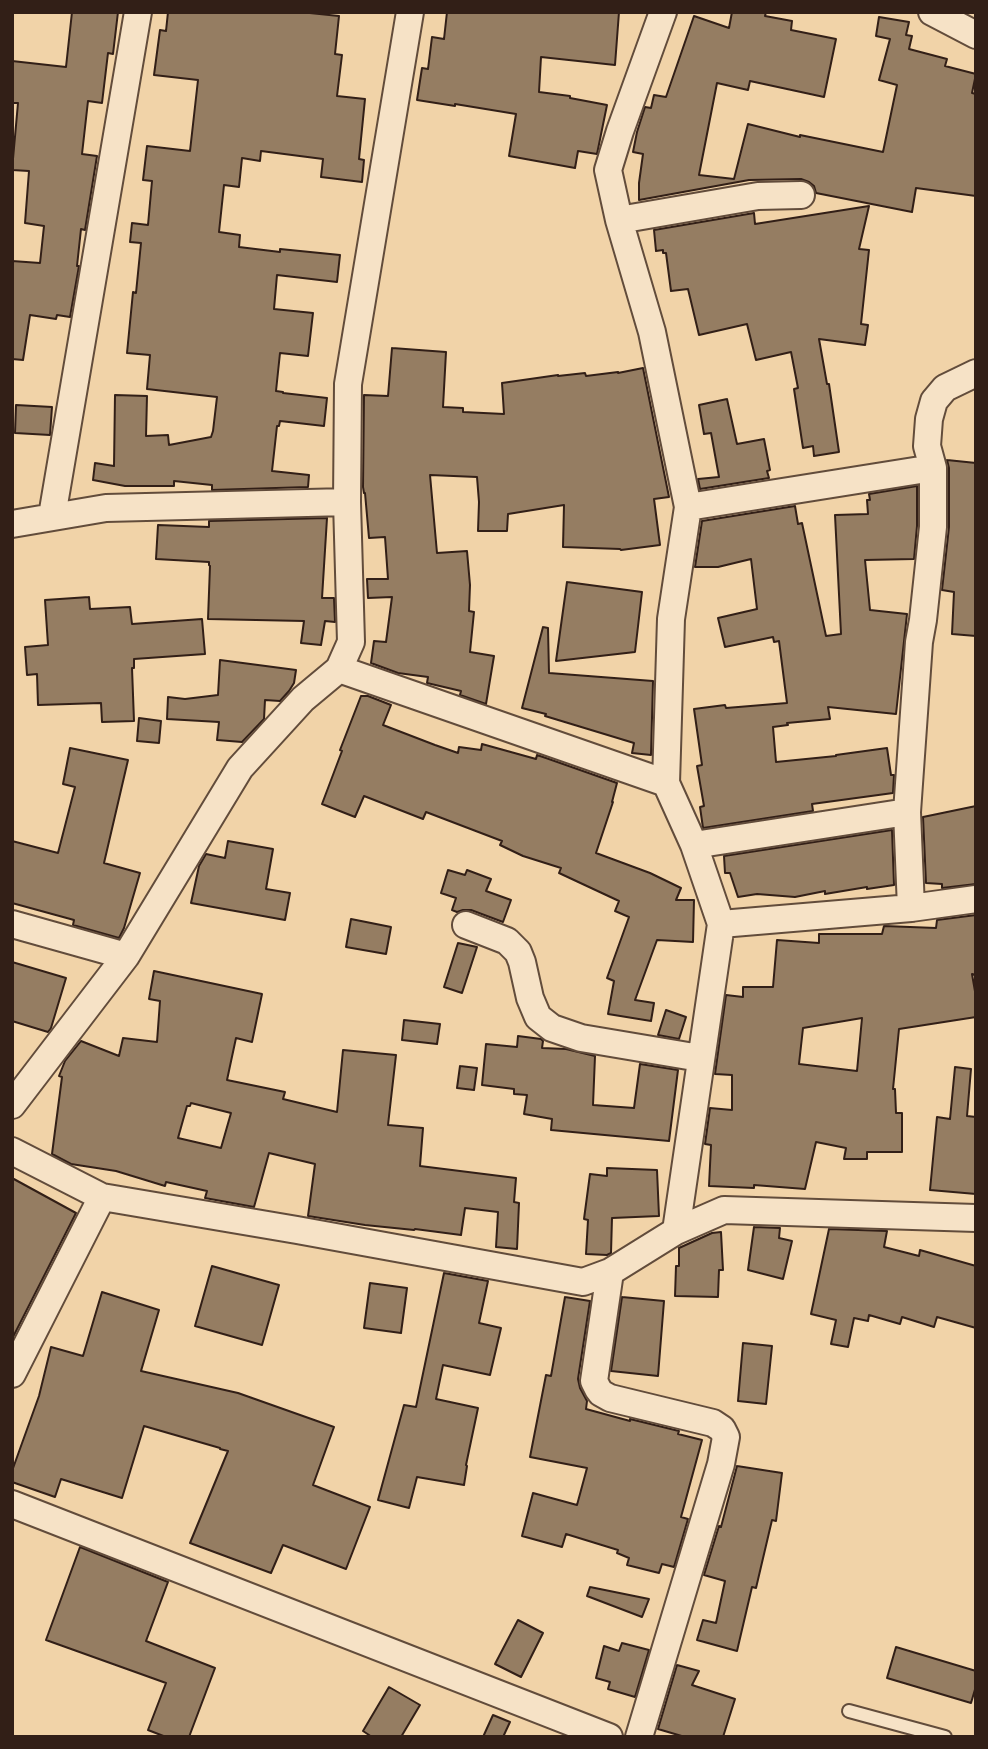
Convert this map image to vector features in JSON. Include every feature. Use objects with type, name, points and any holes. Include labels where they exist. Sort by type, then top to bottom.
[{"type":"street","points":[[52,516],[138,12]]},
{"type":"street","points":[[12,1105],[126,956],[240,768],[303,699],[339,669],[351,642],[346,502],[348,384],[410,12]]},
{"type":"street","points":[[663,12],[608,170],[619,220],[652,332],[688,508],[671,619],[666,783],[694,845],[721,924],[676,1231]]},
{"type":"street","points":[[932,12],[976,35]]},
{"type":"street","points":[[619,220],[758,196],[802,195]]},
{"type":"street","points":[[911,908],[907,812],[919,642],[933,527],[933,468],[927,446],[929,419],[934,401],[945,388],[976,373]]},
{"type":"street","points":[[688,508],[933,468]]},
{"type":"street","points":[[12,524],[106,509],[346,502]]},
{"type":"street","points":[[339,669],[666,783]]},
{"type":"street","points":[[694,845],[907,812]]},
{"type":"street","points":[[721,924],[911,908],[976,899]]},
{"type":"street","points":[[12,924],[126,956]]},
{"type":"street","points":[[466,925],[507,941],[518,952],[538,1017],[552,1028],[581,1038],[700,1058]]},
{"type":"street","points":[[12,1151],[102,1197],[583,1282],[610,1272],[676,1231],[724,1210],[976,1218]]},
{"type":"street","points":[[12,1374],[102,1197]]},
{"type":"street","points":[[610,1272],[594,1381],[598,1389],[610,1398],[713,1423],[722,1429],[726,1437],[721,1464],[639,1737]]},
{"type":"street","points":[[12,1504],[609,1737]]},
{"type":"lane","points":[[849,1711],[945,1737]]},
{"type":"building","points":[[72,12],[118,12],[113,54],[108,53],[102,103],[88,101],[82,154],[97,156],[85,230],[81,229],[79,266],[70,317],[57,315],[56,319],[30,315],[23,360],[12,359],[12,261],[40,263],[44,226],[25,223],[29,171],[12,170],[18,103],[12,103],[12,61],[66,67]]},
{"type":"building","points":[[168,12],[300,12],[339,16],[335,54],[342,55],[337,96],[365,99],[359,159],[364,160],[362,182],[321,177],[323,159],[261,151],[260,161],[242,158],[239,187],[224,185],[219,232],[240,235],[239,247],[340,255],[337,282],[277,275],[274,309],[313,313],[308,356],[280,353],[276,391],[327,398],[324,426],[280,421],[277,426],[272,471],[309,475],[308,487],[212,490],[212,485],[174,481],[174,486],[125,486],[93,480],[95,463],[114,466],[115,395],[147,396],[146,436],[168,435],[169,445],[211,437],[213,431],[217,397],[147,389],[150,355],[127,353],[141,243],[130,242],[132,223],[148,225],[152,181],[143,180],[147,146],[190,151],[198,80],[154,75],[160,30],[166,31]]},
{"type":"building","points":[[447,12],[619,12],[615,65],[541,57],[539,92],[607,105],[597,154],[578,151],[575,168],[509,156],[516,114],[417,100],[422,68],[428,69],[432,37],[444,39]]},
{"type":"building","points":[[732,12],[766,12],[765,16],[792,21],[791,30],[836,39],[824,97],[750,81],[748,90],[717,83],[699,175],[734,179],[748,124],[800,137],[883,152],[897,85],[879,80],[890,39],[876,36],[879,17],[909,22],[906,35],[912,36],[909,49],[947,59],[945,66],[976,74],[972,93],[976,94],[976,196],[916,188],[912,212],[816,193],[814,186],[801,179],[749,180],[639,200],[643,154],[633,152],[645,107],[651,108],[654,95],[666,97],[694,16],[729,28]]},
{"type":"building","points":[[869,206],[859,249],[869,250],[861,324],[868,325],[865,345],[819,339],[839,452],[814,456],[813,446],[803,448],[794,389],[798,388],[791,352],[756,360],[747,324],[699,335],[688,289],[671,291],[666,253],[663,253],[663,250],[656,251],[654,230],[754,213],[755,224]]},
{"type":"building","points":[[392,348],[446,352],[443,407],[463,408],[463,412],[504,414],[502,383],[558,375],[618,373],[643,368],[669,497],[654,499],[660,545],[621,550],[563,547],[564,505],[508,514],[507,531],[478,531],[477,477],[430,475],[437,553],[467,551],[469,611],[474,612],[470,652],[494,656],[486,704],[460,695],[461,691],[427,683],[428,677],[398,673],[371,663],[374,641],[386,642],[392,597],[368,598],[367,579],[388,579],[385,537],[369,538],[363,487],[364,395],[388,396]]},
{"type":"building","points":[[727,399],[737,444],[764,439],[769,478],[700,489],[698,479],[719,477],[711,433],[704,434],[699,405]]},
{"type":"building","points":[[16,405],[52,407],[50,435],[15,433]]},
{"type":"building","points":[[947,460],[976,463],[976,636],[952,634],[954,592],[942,590],[949,527]]},
{"type":"building","points":[[917,486],[914,559],[865,560],[870,610],[907,614],[896,714],[828,707],[830,719],[773,727],[776,762],[887,748],[891,775],[894,775],[893,793],[812,804],[813,811],[703,828],[700,807],[704,806],[697,766],[702,765],[694,709],[787,703],[779,641],[774,642],[773,637],[725,647],[718,618],[757,609],[751,559],[718,567],[695,567],[702,521],[795,506],[798,524],[802,523],[826,636],[841,634],[835,515],[868,514],[869,494]]},
{"type":"building","points":[[327,518],[322,598],[334,598],[335,622],[325,621],[321,645],[301,643],[304,621],[208,619],[209,562],[156,559],[158,525],[209,527],[209,521]]},
{"type":"building","points":[[567,582],[642,592],[635,652],[556,661]]},
{"type":"building","points":[[89,597],[90,609],[130,607],[132,624],[202,619],[205,654],[134,659],[134,721],[102,722],[101,703],[38,705],[37,674],[27,675],[25,647],[48,645],[45,600]]},
{"type":"building","points":[[543,627],[548,628],[549,673],[653,681],[651,755],[632,753],[634,743],[522,708]]},
{"type":"building","points":[[220,660],[296,670],[294,683],[289,691],[280,701],[265,700],[264,719],[242,742],[217,740],[219,722],[167,719],[168,697],[185,699],[218,695]]},
{"type":"building","points":[[361,696],[391,705],[383,725],[458,753],[459,747],[481,750],[482,744],[536,759],[537,755],[617,783],[596,853],[681,888],[676,900],[694,900],[693,942],[657,940],[635,1000],[654,1003],[651,1021],[608,1014],[614,981],[607,978],[629,917],[615,911],[619,901],[559,873],[561,868],[523,856],[500,845],[502,841],[426,812],[423,819],[364,796],[355,817],[322,804]]},
{"type":"building","points":[[139,718],[161,721],[159,743],[137,741]]},
{"type":"building","points":[[70,748],[128,760],[104,863],[140,873],[119,938],[73,925],[74,920],[12,903],[12,841],[58,853],[75,787],[63,784]]},
{"type":"building","points":[[976,806],[976,884],[942,888],[942,884],[926,883],[923,817]]},
{"type":"building","points":[[892,830],[894,885],[825,894],[825,891],[795,897],[757,894],[738,897],[730,873],[725,873],[724,856]]},
{"type":"building","points":[[228,841],[273,849],[266,889],[290,893],[285,920],[191,903],[199,866],[206,854],[225,858]]},
{"type":"building","points":[[448,870],[465,875],[467,870],[491,879],[486,891],[511,900],[503,922],[471,910],[452,910],[456,898],[441,893]]},
{"type":"building","points":[[976,915],[976,975],[972,974],[976,1017],[899,1029],[893,1089],[896,1113],[902,1113],[902,1152],[867,1152],[867,1159],[844,1159],[846,1148],[816,1142],[805,1189],[754,1185],[754,1188],[709,1186],[711,1145],[705,1144],[710,1108],[732,1110],[732,1075],[715,1074],[726,995],[743,997],[743,987],[773,987],[777,940],[819,943],[819,934],[882,934],[884,926],[936,928],[937,920]],"holes":[[[862,1018],[857,1071],[799,1064],[803,1028]]]},
{"type":"building","points":[[351,919],[391,927],[386,954],[346,947]]},
{"type":"building","points":[[458,943],[477,947],[462,993],[444,987]]},
{"type":"building","points":[[12,962],[66,978],[48,1032],[12,1021]]},
{"type":"building","points":[[154,971],[262,994],[252,1042],[236,1038],[227,1080],[285,1092],[283,1099],[337,1112],[343,1050],[396,1055],[388,1125],[423,1128],[420,1166],[516,1178],[514,1202],[519,1203],[517,1249],[496,1247],[498,1212],[465,1208],[461,1235],[308,1216],[315,1164],[269,1153],[254,1207],[205,1198],[207,1191],[166,1182],[165,1186],[116,1171],[71,1164],[52,1154],[62,1077],[59,1076],[65,1061],[81,1041],[119,1056],[123,1038],[157,1042],[160,1001],[149,999]],"holes":[[[191,1103],[231,1113],[221,1148],[178,1138],[187,1106]]]},
{"type":"building","points":[[666,1010],[686,1017],[679,1039],[658,1035]]},
{"type":"building","points":[[404,1020],[440,1024],[437,1044],[402,1040]]},
{"type":"building","points":[[518,1036],[541,1039],[542,1048],[566,1049],[595,1056],[593,1105],[634,1108],[640,1064],[678,1070],[669,1141],[551,1130],[552,1119],[524,1114],[527,1095],[514,1094],[514,1089],[482,1085],[486,1044],[517,1047]]},
{"type":"building","points":[[460,1066],[477,1068],[474,1090],[457,1088]]},
{"type":"building","points":[[955,1067],[971,1069],[967,1116],[976,1117],[976,1194],[930,1190],[937,1117],[950,1119]]},
{"type":"building","points":[[607,1168],[657,1170],[659,1216],[612,1218],[611,1253],[586,1254],[588,1220],[584,1219],[590,1174],[607,1176]]},
{"type":"building","points":[[12,1178],[76,1213],[12,1339]]},
{"type":"building","points":[[754,1227],[780,1228],[779,1238],[792,1241],[783,1279],[748,1270]]},
{"type":"building","points":[[829,1229],[887,1231],[884,1247],[919,1256],[920,1250],[976,1266],[976,1328],[937,1317],[934,1327],[902,1317],[900,1324],[869,1315],[868,1321],[854,1318],[848,1347],[831,1344],[836,1320],[811,1314]]},
{"type":"building","points":[[721,1232],[723,1270],[719,1270],[718,1297],[675,1296],[679,1248],[712,1233]]},
{"type":"building","points":[[212,1266],[279,1285],[262,1345],[195,1326]]},
{"type":"building","points":[[444,1273],[488,1281],[479,1323],[501,1328],[490,1375],[443,1365],[436,1399],[478,1408],[464,1485],[417,1477],[409,1508],[378,1500],[404,1405],[416,1407]]},
{"type":"building","points":[[370,1283],[407,1288],[401,1333],[364,1328]]},
{"type":"building","points":[[102,1292],[159,1310],[141,1371],[238,1393],[334,1427],[313,1485],[370,1507],[346,1569],[283,1545],[271,1573],[190,1543],[228,1451],[144,1426],[122,1498],[61,1479],[55,1497],[12,1482],[12,1471],[39,1396],[51,1347],[83,1356]]},
{"type":"building","points":[[565,1297],[590,1301],[578,1379],[587,1401],[586,1409],[679,1431],[678,1434],[702,1440],[681,1517],[688,1519],[674,1567],[662,1564],[659,1573],[627,1565],[629,1558],[617,1553],[618,1550],[566,1534],[562,1547],[522,1536],[533,1493],[577,1505],[587,1468],[530,1457],[546,1375],[551,1376]]},
{"type":"building","points":[[622,1297],[664,1301],[658,1376],[611,1371]]},
{"type":"building","points":[[743,1343],[772,1346],[766,1404],[738,1401]]},
{"type":"building","points":[[737,1466],[782,1473],[776,1521],[772,1520],[737,1651],[697,1640],[703,1620],[716,1623],[725,1581],[704,1575],[719,1526],[721,1527]]},
{"type":"building","points":[[80,1547],[168,1582],[146,1641],[215,1668],[189,1737],[166,1737],[148,1730],[166,1683],[46,1640]]},
{"type":"building","points":[[590,1587],[649,1599],[642,1617],[587,1596]]},
{"type":"building","points":[[518,1620],[543,1633],[521,1677],[495,1664]]},
{"type":"building","points":[[622,1643],[649,1650],[635,1697],[608,1689],[610,1682],[596,1678],[604,1646],[619,1651]]},
{"type":"building","points":[[896,1647],[976,1671],[976,1686],[971,1703],[887,1678]]},
{"type":"building","points":[[677,1665],[699,1671],[692,1685],[735,1699],[723,1737],[685,1737],[658,1729]]},
{"type":"building","points":[[389,1687],[420,1705],[401,1737],[372,1737],[363,1731]]},
{"type":"building","points":[[493,1715],[510,1722],[503,1737],[483,1737]]}]
